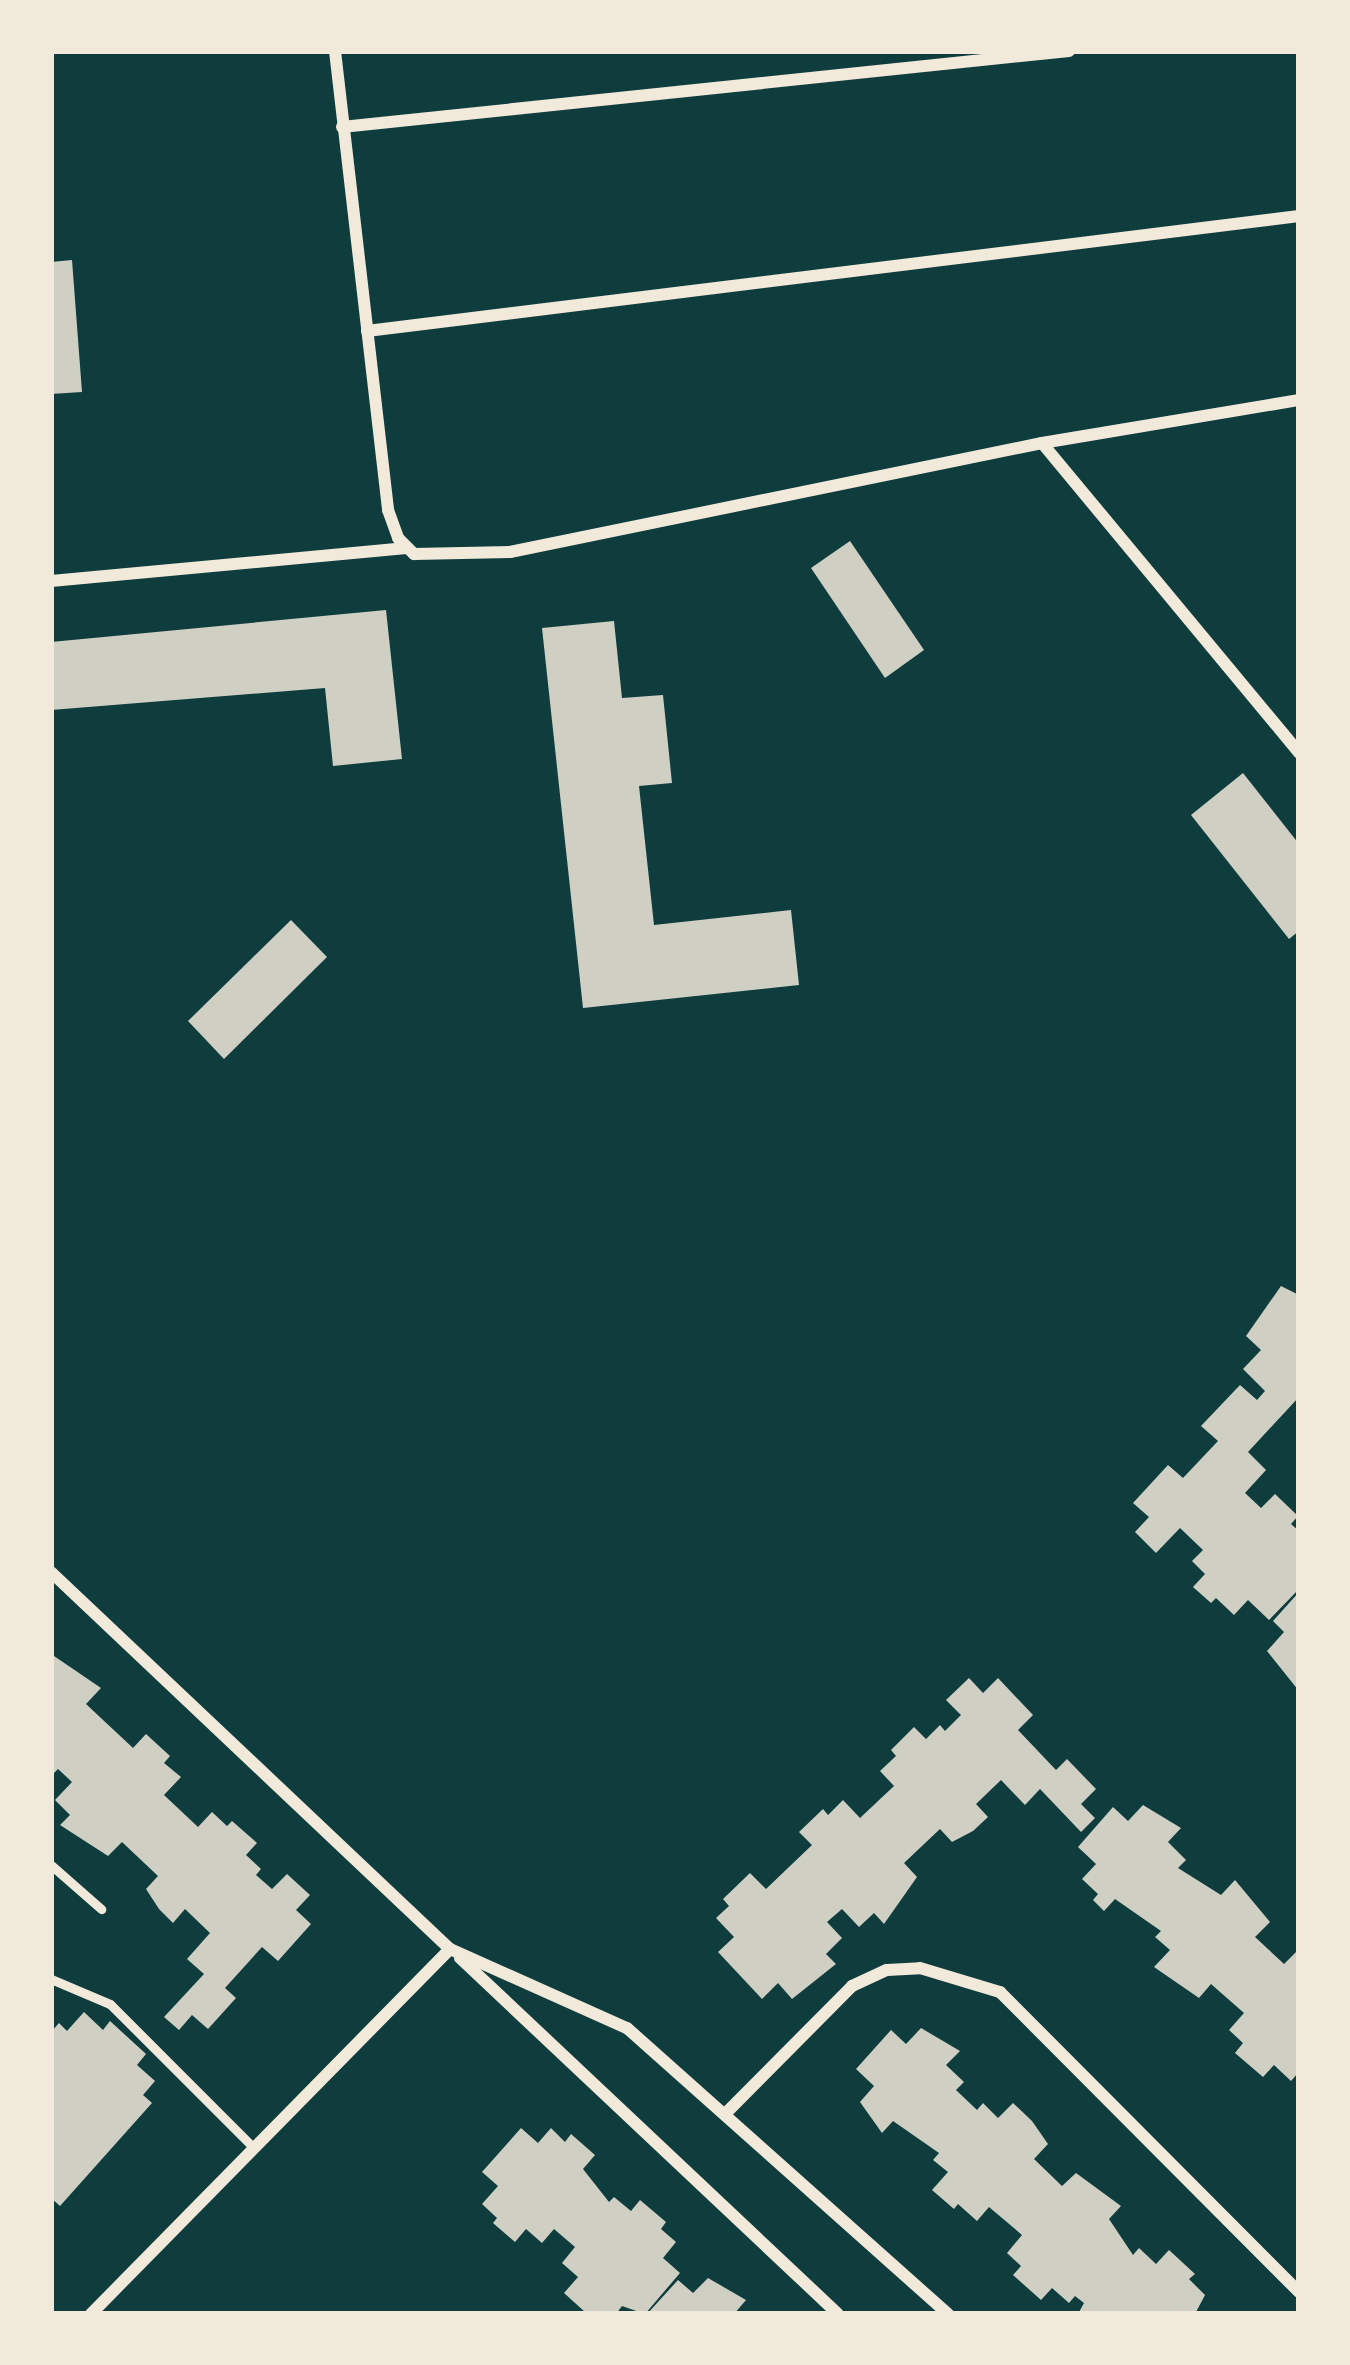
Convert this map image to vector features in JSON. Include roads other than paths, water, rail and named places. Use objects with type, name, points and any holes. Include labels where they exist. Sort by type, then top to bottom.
[{"type":"street","points":[[335,51],[388,509],[406,548]]},
{"type":"street","points":[[342,127],[1069,51]]},
{"type":"street","points":[[367,331],[1299,216]]},
{"type":"street","points":[[51,581],[406,548],[454,557],[510,552],[1042,443],[1299,400]]},
{"type":"street","points":[[1042,443],[1299,753]]},
{"type":"street","points":[[51,1572],[838,2314]]},
{"type":"street","points":[[451,1949],[627,2028],[728,2111],[948,2314]]},
{"type":"street","points":[[91,2314],[451,1949]]},
{"type":"street","points":[[728,2111],[852,1986],[887,1970],[920,1968],[1000,1992],[1299,2292]]},
{"type":"lane","points":[[51,1865],[101,1909]]},
{"type":"lane","points":[[51,1979],[110,2004],[254,2147]]}]
